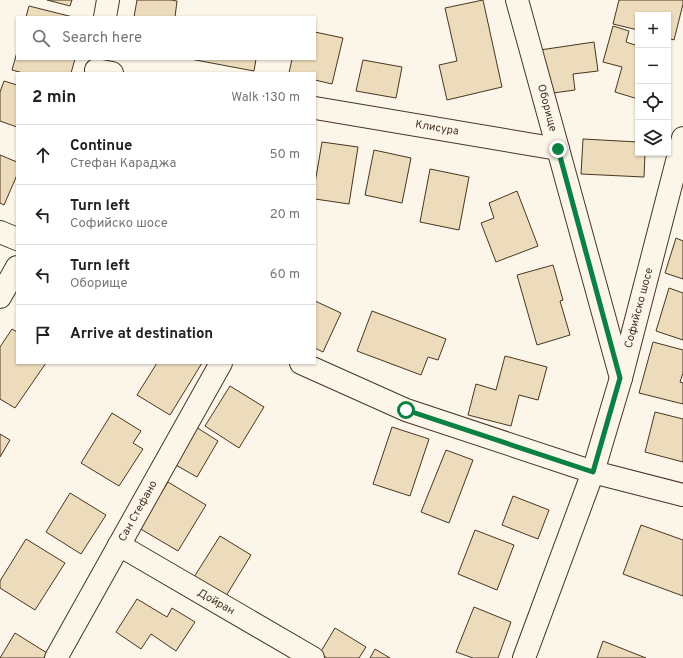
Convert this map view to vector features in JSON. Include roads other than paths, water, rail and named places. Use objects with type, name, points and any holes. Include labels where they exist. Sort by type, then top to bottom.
[{"type":"street","points":[[105,16],[108,0]]},
{"type":"street","name":"Оборище","points":[[517,0],[620,378]]},
{"type":"street","name":"Клисура","points":[[316,108],[558,149]]},
{"type":"street","name":"Софийско шосе","points":[[524,658],[593,472],[620,378],[683,138]]},
{"type":"street","points":[[0,232],[16,239]]},
{"type":"street","points":[[0,297],[16,269]]},
{"type":"street","name":"Сан Стефано","points":[[56,658],[219,364]]},
{"type":"street","points":[[303,364],[406,410],[593,472],[683,495]]},
{"type":"street","name":"Дойран","points":[[119,545],[313,658]]}]
